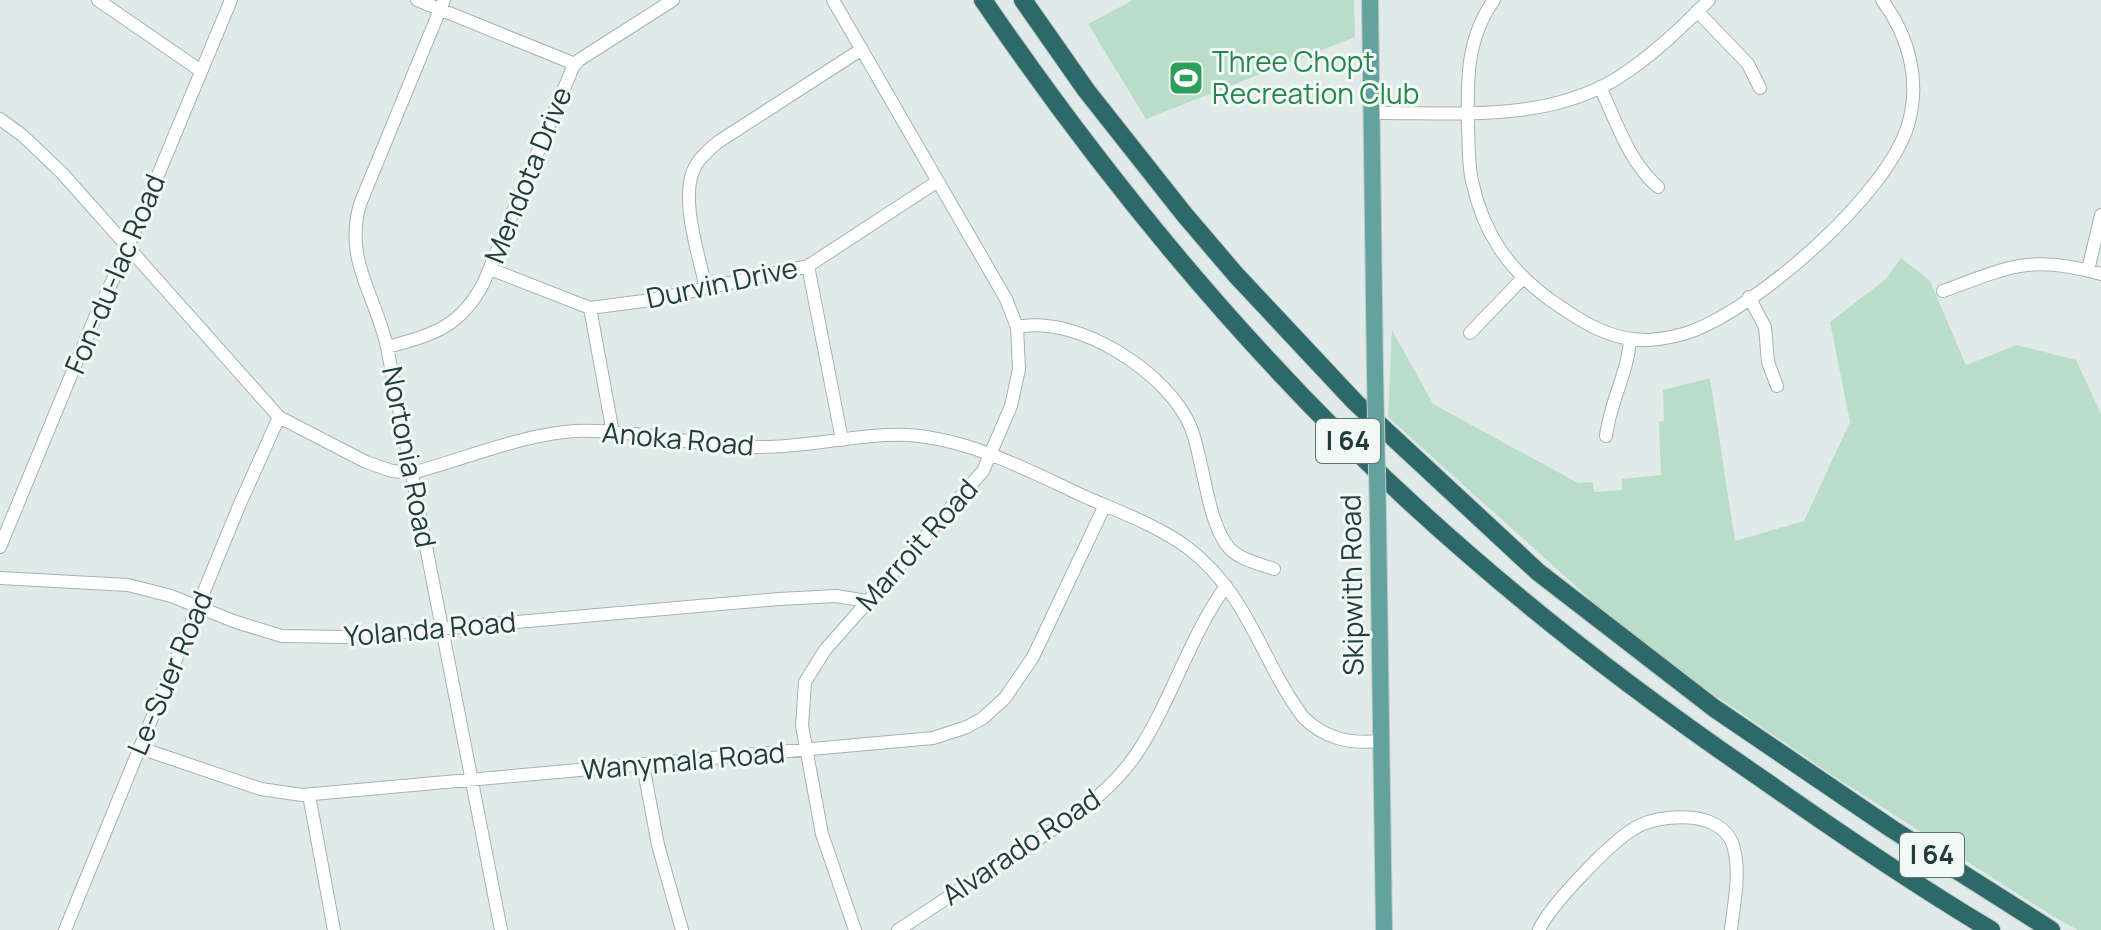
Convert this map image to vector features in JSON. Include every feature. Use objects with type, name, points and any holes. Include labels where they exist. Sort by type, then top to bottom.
[{"type":"highway","name":"I 64","points":[[983,0],[1060,109],[1203,286],[1331,424],[1465,552],[1613,674],[1680,723],[1931,894],[1991,930]]},
{"type":"highway","name":"I 64","points":[[1023,0],[1086,90],[1236,275],[1355,402],[1538,572],[1714,708],[1904,837],[2051,930]]},
{"type":"main road","name":"Skipwith Road","points":[[1370,0],[1384,930]]},
{"type":"street","points":[[98,0],[201,71]]},
{"type":"street","name":"Fon-du-lac Road","points":[[0,547],[231,0]]},
{"type":"street","points":[[417,0],[442,5],[575,64]]},
{"type":"street","name":"Mendota Drive","points":[[387,347],[430,335],[454,322],[470,306],[490,269],[575,64],[673,0]]},
{"type":"street","name":"Marroit Road","points":[[833,0],[1006,299],[1017,327],[1019,369],[1016,390],[983,471],[825,650],[805,682],[802,715],[806,751],[822,834],[855,930]]},
{"type":"street","points":[[1494,0],[1472,43],[1468,68],[1470,175],[1477,205],[1492,239],[1523,278],[1589,325],[1630,339],[1684,334],[1707,324],[1804,258],[1878,180],[1902,143],[1913,102],[1912,66],[1901,30],[1882,0]]},
{"type":"street","points":[[1372,113],[1502,112],[1544,106],[1600,87],[1651,54],[1709,0]]},
{"type":"street","name":"Nortonia Road","points":[[442,5],[368,183],[355,223],[357,260],[381,320],[387,347],[501,930]]},
{"type":"street","points":[[1697,11],[1748,64],[1760,88]]},
{"type":"street","points":[[706,288],[689,196],[691,176],[698,161],[718,142],[862,49]]},
{"type":"street","points":[[1600,87],[1635,162],[1658,187]]},
{"type":"street","name":"Anoka Road","points":[[0,119],[42,153],[279,417],[366,462],[392,471],[412,473],[540,437],[575,431],[737,447],[804,445],[911,435],[946,441],[988,454],[1105,505],[1187,547],[1241,605],[1303,717],[1313,727],[1335,739],[1380,741]]},
{"type":"street","name":"Durvin Drive","points":[[590,308],[808,266],[938,181]]},
{"type":"street","points":[[1943,291],[1990,272],[2025,264],[2057,264],[2095,272],[2101,215]]},
{"type":"street","points":[[808,266],[842,440]]},
{"type":"street","points":[[490,269],[590,308],[613,433]]},
{"type":"street","points":[[1470,333],[1523,278]]},
{"type":"street","points":[[1749,297],[1765,327],[1768,362],[1777,386]]},
{"type":"street","points":[[1017,327],[1043,325],[1089,336],[1142,370],[1171,394],[1192,431],[1223,539],[1238,556],[1274,569]]},
{"type":"street","points":[[1606,436],[1611,407],[1629,361],[1630,339]]},
{"type":"street","name":"Le-Suer Road","points":[[65,930],[266,441],[279,417]]},
{"type":"street","name":"Wanymala Road","points":[[140,748],[261,789],[309,795],[933,738],[967,727],[983,718],[1005,698],[1033,657],[1105,505]]},
{"type":"street","name":"Yolanda Road","points":[[0,578],[128,585],[171,596],[266,632],[296,638],[346,637],[779,599],[836,596],[867,601]]},
{"type":"street","name":"Alvarado Road","points":[[898,930],[1059,825],[1113,783],[1138,751],[1162,711],[1214,603],[1226,586]]},
{"type":"street","points":[[643,765],[658,845],[682,930]]},
{"type":"street","points":[[309,795],[334,930]]},
{"type":"street","points":[[1539,930],[1551,910],[1577,882],[1632,830],[1661,820],[1689,818],[1709,822],[1725,831],[1734,847],[1736,866],[1731,930]]},
{"type":"green space","name":"Three Chopt Recreation Club","points":[[1133,0],[1354,0],[1355,37],[1146,119],[1088,24]]},
{"type":"green space","points":[[1901,258],[1930,281],[1966,365],[2017,345],[2076,360],[2101,414],[2101,930],[2078,930],[2054,917],[1832,775],[1641,645],[1388,417],[1392,330],[1433,404],[1578,483],[1593,482],[1594,492],[1622,490],[1622,479],[1661,475],[1659,422],[1664,421],[1663,390],[1710,378],[1735,541],[1804,521],[1850,422],[1830,322],[1886,279]]},
{"type":"place","name":"Three Chopt Recreation Club","points":[[1186,78]]}]
